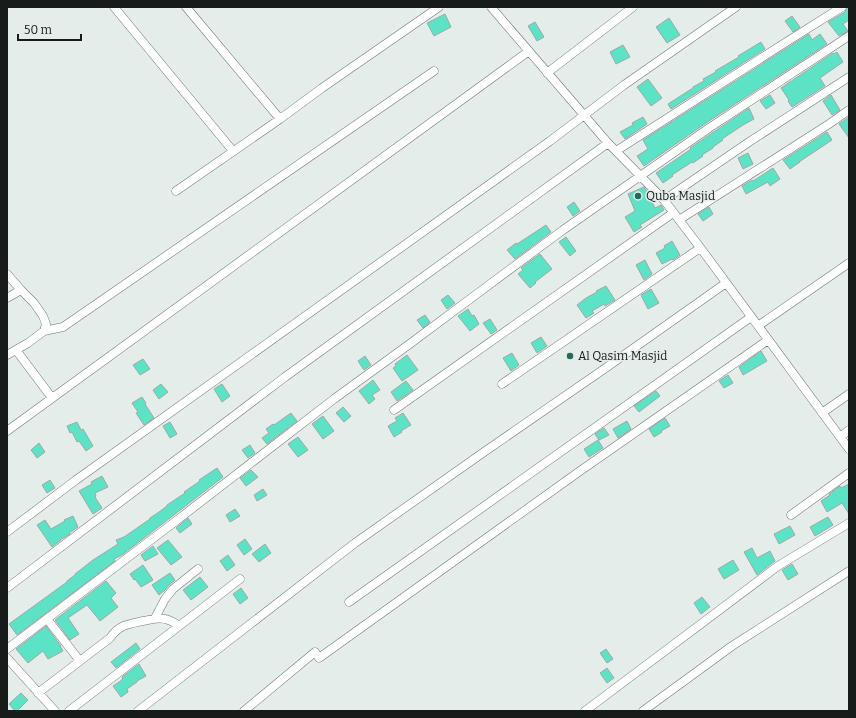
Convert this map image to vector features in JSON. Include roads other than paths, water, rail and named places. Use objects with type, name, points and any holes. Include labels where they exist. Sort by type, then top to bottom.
[{"type":"street","points":[[114,7],[233,151]]},
{"type":"street","points":[[186,7],[280,119]]},
{"type":"street","points":[[176,191],[439,7]]},
{"type":"street","points":[[491,7],[608,143],[664,200],[849,449]]},
{"type":"street","points":[[547,73],[633,7]]},
{"type":"street","points":[[7,532],[76,480],[550,142],[624,85],[736,7]]},
{"type":"street","points":[[616,151],[842,7]]},
{"type":"street","points":[[7,649],[334,399],[564,230],[709,128],[849,36]]},
{"type":"street","points":[[7,431],[529,51]]},
{"type":"street","points":[[7,355],[28,343],[44,331],[63,327],[434,71]]},
{"type":"street","points":[[664,200],[749,142],[849,77]]},
{"type":"street","points":[[678,220],[849,110]]},
{"type":"street","points":[[7,588],[285,377],[608,143]]},
{"type":"street","points":[[394,410],[673,212]]},
{"type":"street","points":[[502,384],[700,248]]},
{"type":"street","points":[[758,326],[849,263]]},
{"type":"street","points":[[7,274],[34,303],[43,316],[46,324],[44,331]]},
{"type":"street","points":[[138,711],[355,543],[726,282]]},
{"type":"street","points":[[7,298],[21,290]]},
{"type":"street","points":[[349,602],[751,317]]},
{"type":"street","points":[[244,711],[315,652],[320,658],[580,471],[768,340]]},
{"type":"street","points":[[16,350],[52,398]]},
{"type":"street","points":[[822,413],[849,394]]},
{"type":"street","points":[[840,437],[849,430]]},
{"type":"street","points":[[791,515],[849,473]]},
{"type":"street","points":[[585,711],[778,566],[849,523]]},
{"type":"street","points":[[156,618],[165,599],[173,588],[198,569]]},
{"type":"street","points":[[643,711],[732,646],[849,571]]},
{"type":"street","points":[[69,711],[240,579]]},
{"type":"street","points":[[38,693],[110,638],[119,628],[129,623],[156,618],[172,621],[179,626]]},
{"type":"street","points":[[47,619],[80,661]]},
{"type":"street","points":[[7,658],[38,693],[50,710]]},
{"type":"place","name":"Quba Masjid","points":[[638,196]]},
{"type":"place","name":"Al Qasim Masjid","points":[[570,356]]}]
